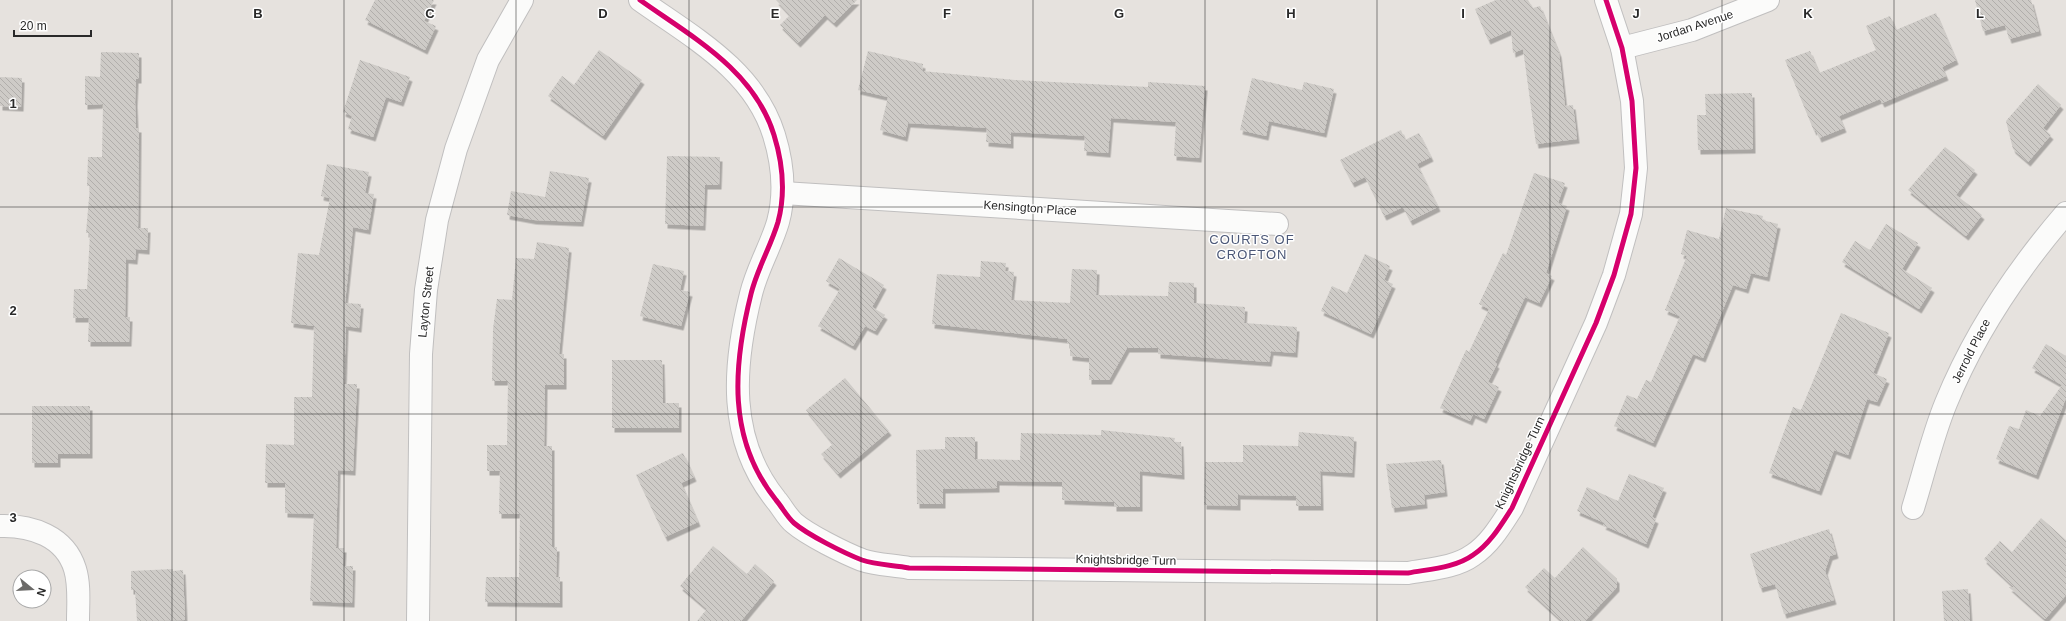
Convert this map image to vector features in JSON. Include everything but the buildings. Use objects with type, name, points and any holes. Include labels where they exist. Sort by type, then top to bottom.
[{"type":"street","name":"Layton Street","points":[[418,621],[421,354],[426,290],[437,220],[456,149],[488,60],[522,0]]},
{"type":"street","name":"Knightsbridge Turn","points":[[640,0],[722,58],[746,83],[763,109],[774,134],[782,165],[783,192],[778,222],[751,292],[739,355],[737,399],[745,445],[764,484],[794,523],[818,538],[863,560],[908,568],[1408,573],[1447,566],[1473,555],[1494,536],[1512,508],[1596,323],[1614,275],[1631,214],[1636,168],[1632,101],[1622,48],[1606,0]]},
{"type":"street","name":"Jordan Avenue","points":[[1622,48],[1692,30],[1768,0]]},
{"type":"street","name":"Kensington Place","points":[[783,192],[1277,224]]},
{"type":"street","name":"Jerrold Place","points":[[1913,508],[1945,405],[1965,359],[1984,322],[2014,278],[2066,213]]},
{"type":"street","points":[[0,526],[25,528],[42,532],[56,541],[66,552],[75,568],[79,590],[78,621]]},
{"type":"cycle path","points":[[640,0],[700,42],[737,73],[765,112],[774,135],[780,157],[783,189],[782,200],[778,222],[760,267],[751,294],[745,321],[740,348],[738,401],[742,427],[749,452],[760,477],[789,518],[800,528],[826,543],[862,560],[909,568],[1408,573],[1442,567],[1458,563],[1466,559],[1479,551],[1490,540],[1499,527],[1512,508],[1596,323],[1614,275],[1631,214],[1636,168],[1632,101],[1622,48],[1606,0]]},
{"type":"district","name":"COURTS OF CROFTON","points":[[1252,246]]}]
